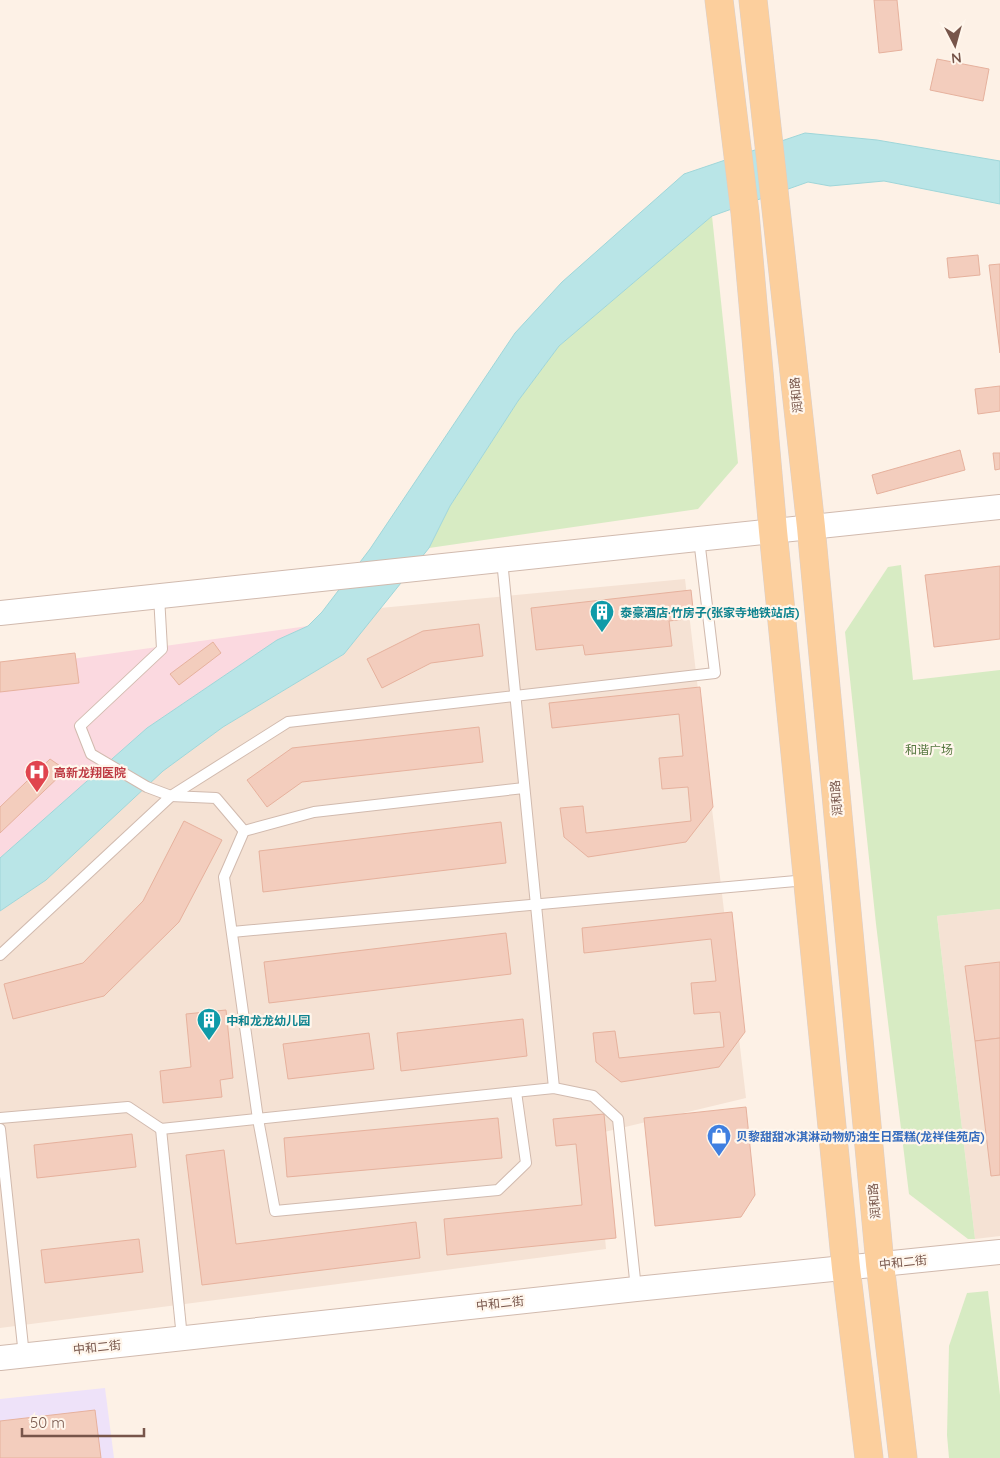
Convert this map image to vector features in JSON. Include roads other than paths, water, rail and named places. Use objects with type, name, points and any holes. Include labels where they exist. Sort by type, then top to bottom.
[{"type":"main road","points":[[719,0],[745,213],[773,531],[847,1275],[869,1458]]},
{"type":"main road","name":"润和路","points":[[752,0],[811,527],[881,1272],[903,1458]]},
{"type":"street","points":[[0,613],[1000,507]]},
{"type":"street","name":"中和二街","points":[[881,1272],[1000,1252]]},
{"type":"street","name":"中和二街","points":[[0,1358],[636,1289],[881,1272],[1000,1268]]},
{"type":"street","name":"中和二街","points":[[0,1369],[352,1332],[847,1275]]},
{"type":"lane","points":[[0,955],[171,796],[288,722],[715,673],[699,539]]},
{"type":"lane","points":[[502,560],[554,1088]]},
{"type":"lane","points":[[159,596],[162,649],[80,726],[91,754],[147,787],[171,796],[216,798],[244,832]]},
{"type":"lane","points":[[516,1092],[526,1163],[498,1190],[274,1211],[258,1119],[224,876],[244,832],[314,812],[524,788]]},
{"type":"lane","points":[[232,932],[808,880]]},
{"type":"lane","points":[[0,1118],[128,1107],[161,1129],[554,1088],[593,1096],[618,1118],[636,1289]]},
{"type":"lane","points":[[0,1129],[24,1356]]},
{"type":"lane","points":[[161,1129],[182,1338]]},
{"type":"water","points":[[805,133],[877,140],[1000,161],[1000,204],[884,181],[830,186],[808,182],[712,216],[559,346],[518,401],[450,506],[429,548],[344,654],[223,727],[163,771],[46,880],[0,911],[0,858],[147,728],[277,640],[308,626],[322,612],[370,549],[515,333],[562,282],[684,174]]},
{"type":"place","name":"泰豪酒店·竹房子(张家寺地铁站店)","points":[[602,633]]},
{"type":"place","name":"高新龙翔医院","points":[[37,793]]},
{"type":"place","name":"中和龙龙幼儿园","points":[[209,1041]]},
{"type":"place","name":"贝黎甜甜冰淇淋动物奶油生日蛋糕(龙祥佳苑店)","points":[[719,1157]]},
{"type":"park label","name":"和谐广场","points":[[929,749]]}]
